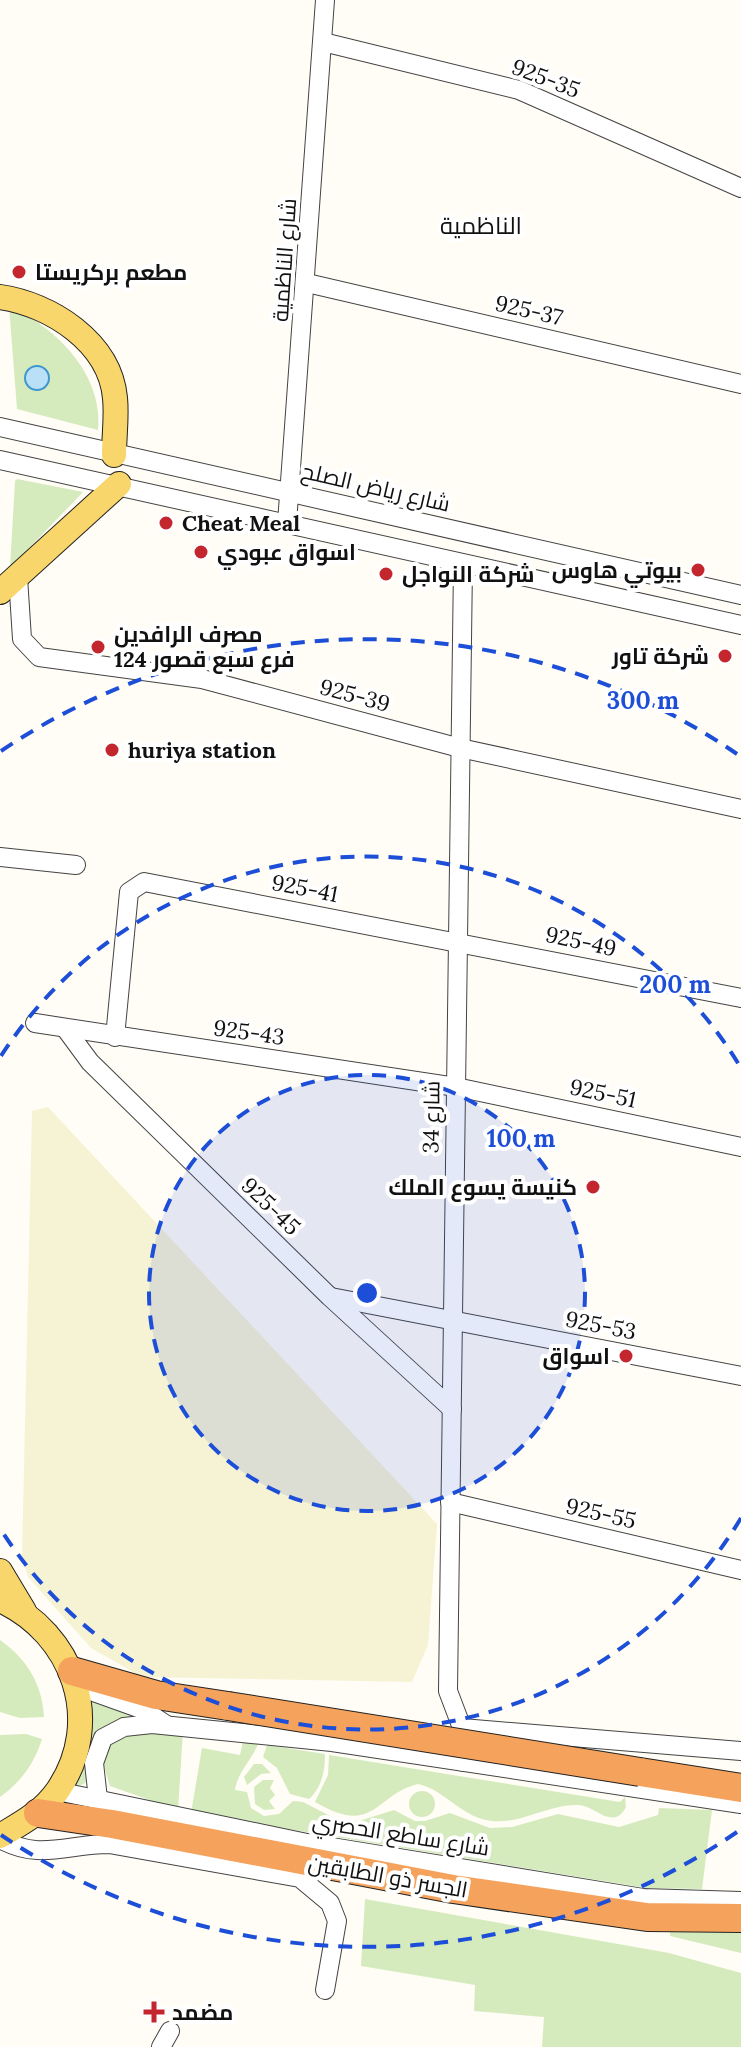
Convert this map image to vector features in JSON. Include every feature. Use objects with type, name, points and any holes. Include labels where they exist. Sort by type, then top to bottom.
[{"type":"highway","points":[[74,1678],[156,1695],[741,1788]]},
{"type":"highway","name":"الجسر ذو الطابقين","points":[[38,1813],[90,1820],[453,1889],[647,1917],[741,1918]]},
{"type":"main road","points":[[0,297],[23,300],[56,315],[96,353],[115,396],[114,455]]},
{"type":"main road","points":[[9,585],[119,484]]},
{"type":"main road","points":[[0,1571],[24,1611],[53,1637],[74,1678],[81,1713],[71,1767],[57,1791],[38,1813],[0,1838]]},
{"type":"main road","points":[[0,1600],[24,1611]]},
{"type":"street","name":"شارع الناظمية","points":[[287,523],[307,283],[325,0]]},
{"type":"street","name":"925-35","points":[[323,42],[519,90],[741,188]]},
{"type":"street","name":"925-37","points":[[307,283],[741,384]]},
{"type":"street","name":"شارع رياض الصلح","points":[[0,427],[741,595]]},
{"type":"street","points":[[0,460],[119,484],[463,565],[741,625]]},
{"type":"street","name":"شارع 34","points":[[463,565],[448,1691],[462,1728],[463,1762]]},
{"type":"street","name":"925-39","points":[[9,585],[22,639],[39,657],[202,679],[460,748],[741,809]]},
{"type":"street","points":[[0,857],[76,865]]},
{"type":"street","name":"925-41","points":[[115,1037],[129,892],[144,882],[458,941]]},
{"type":"street","name":"925-49","points":[[458,941],[741,998]]},
{"type":"street","name":"925-43","points":[[35,1023],[456,1087]]},
{"type":"street","name":"925-45","points":[[65,1028],[90,1062],[330,1297],[452,1409]]},
{"type":"street","name":"925-51","points":[[456,1087],[741,1147]]},
{"type":"street","name":"925-53","points":[[330,1297],[741,1376]]},
{"type":"street","name":"925-55","points":[[450,1502],[741,1570]]},
{"type":"street","points":[[74,1678],[145,1711],[165,1724]]},
{"type":"street","points":[[98,1799],[94,1763],[103,1738],[124,1727],[165,1724],[332,1742],[741,1804]]},
{"type":"street","points":[[462,1728],[741,1751]]},
{"type":"street","name":"شارع ساطع الحصري","points":[[57,1791],[307,1843],[643,1898],[741,1901]]},
{"type":"street","points":[[0,1838],[41,1853],[87,1844],[109,1844],[300,1878],[330,1903],[337,1921],[325,1990]]},
{"type":"shaded area","points":[[48,1107],[437,1524],[428,1645],[412,1682],[142,1677],[91,1648],[28,1577],[22,1557],[32,1111]]},
{"type":"green space","points":[[9,306],[43,327],[73,355],[93,390],[98,409],[98,430],[17,409]]},
{"type":"green space","points":[[15,481],[83,492],[10,568]]},
{"type":"green space","points":[[0,1640],[18,1655],[31,1673],[40,1694],[44,1717],[20,1718],[0,1712]]},
{"type":"green space","points":[[89,1700],[139,1717],[127,1719],[84,1784],[70,1788]]},
{"type":"green space","points":[[183,1730],[178,1810],[110,1786],[102,1760],[106,1749],[119,1737]]},
{"type":"green space","points":[[26,1734],[42,1739],[39,1748],[26,1772],[0,1797],[0,1735]]},
{"type":"green space","points":[[243,1741],[258,1744],[235,1790],[247,1792],[251,1808],[264,1816],[279,1814],[293,1801],[303,1802],[338,1820],[359,1821],[394,1810],[415,1821],[450,1813],[490,1828],[512,1827],[558,1814],[619,1827],[658,1815],[659,1808],[712,1810],[702,1889],[646,1888],[191,1813],[202,1748],[240,1755]]},
{"type":"green space","points":[[267,1745],[325,1754],[322,1778],[309,1799],[290,1794],[277,1768],[263,1757]]},
{"type":"green space","points":[[329,1755],[620,1802],[625,1797],[626,1807],[615,1817],[578,1805],[554,1808],[518,1819],[494,1821],[473,1816],[435,1791],[418,1784],[403,1789],[362,1815],[350,1816],[315,1802],[328,1775]]},
{"type":"green space","points":[[254,1764],[262,1764],[271,1773],[261,1774],[247,1785],[244,1777]]},
{"type":"green space","points":[[263,1780],[274,1780],[270,1788],[275,1795],[269,1801],[275,1809],[264,1810],[255,1804],[254,1787]]},
{"type":"green space","points":[[422,1791],[431,1795],[435,1804],[431,1813],[422,1817],[413,1813],[409,1804],[413,1795]]},
{"type":"green space","points":[[365,1899],[669,1953],[741,1973],[741,2047],[542,2047],[544,2017],[474,2011],[475,1985],[361,1966]]},
{"type":"green space","points":[[741,1927],[741,1953],[670,1936],[670,1930]]},
{"type":"water","points":[[37,366],[45,370],[49,378],[45,386],[37,390],[29,386],[25,378],[29,370]]},
{"type":"place","name":"مطعم بركريستا","points":[[19,272]]},
{"type":"place","name":"Cheat Meal","points":[[166,523]]},
{"type":"place","name":"اسواق عبودي","points":[[201,552]]},
{"type":"place","name":"بيوتي هاوس","points":[[698,570]]},
{"type":"place","name":"شركة النواجل","points":[[386,574]]},
{"type":"place","name":"مصرف الرافدين فرع سبع قصور 124","points":[[98,647]]},
{"type":"place","name":"شركة تاور","points":[[725,656]]},
{"type":"place","name":"huriya station","points":[[112,750]]},
{"type":"place","name":"كنيسة يسوع الملك","points":[[593,1187]]},
{"type":"place","name":"اسواق","points":[[626,1356]]},
{"type":"place","name":"مضمد","points":[[154,2012]]},
{"type":"district","name":"الناظمية","points":[[481,225]]}]
